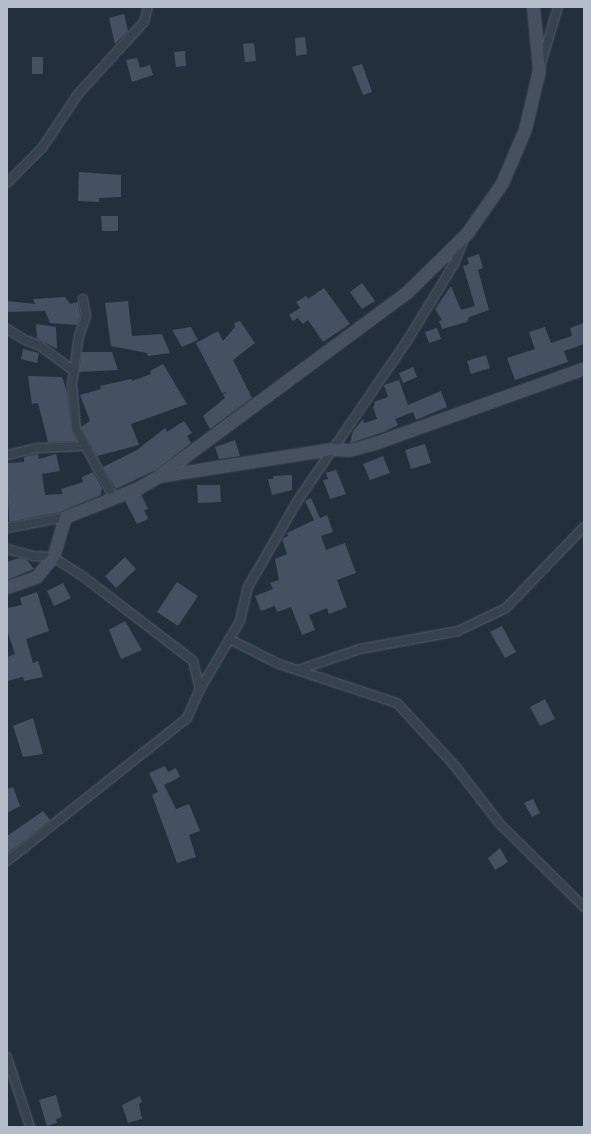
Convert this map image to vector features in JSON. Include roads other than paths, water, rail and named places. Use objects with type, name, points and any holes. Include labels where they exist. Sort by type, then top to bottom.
[{"type":"street","points":[[7,183],[42,148],[78,94],[144,22],[148,7]]},
{"type":"street","points":[[533,7],[539,70]]},
{"type":"street","points":[[7,528],[65,517],[113,496],[138,488],[159,476],[406,293],[467,233],[502,184],[526,129],[539,70],[558,7]]},
{"type":"street","points":[[7,861],[187,718],[200,690],[240,620],[248,587],[298,500],[407,341],[454,264],[467,233]]},
{"type":"street","points":[[83,299],[86,316],[79,336],[72,384],[76,429],[84,446],[113,496]]},
{"type":"street","points":[[7,329],[25,340],[39,345],[74,371]]},
{"type":"street","points":[[159,476],[332,449],[349,450],[374,443],[584,368]]},
{"type":"street","points":[[7,455],[38,448],[84,446]]},
{"type":"street","points":[[7,587],[36,577],[53,557],[65,517]]},
{"type":"street","points":[[298,670],[360,649],[458,631],[506,608],[584,527]]},
{"type":"street","points":[[7,549],[33,556],[53,557],[85,578],[193,661],[200,690]]},
{"type":"street","points":[[229,639],[279,664],[397,703],[455,766],[500,824],[584,907]]},
{"type":"street","points":[[7,1057],[30,1127]]}]
